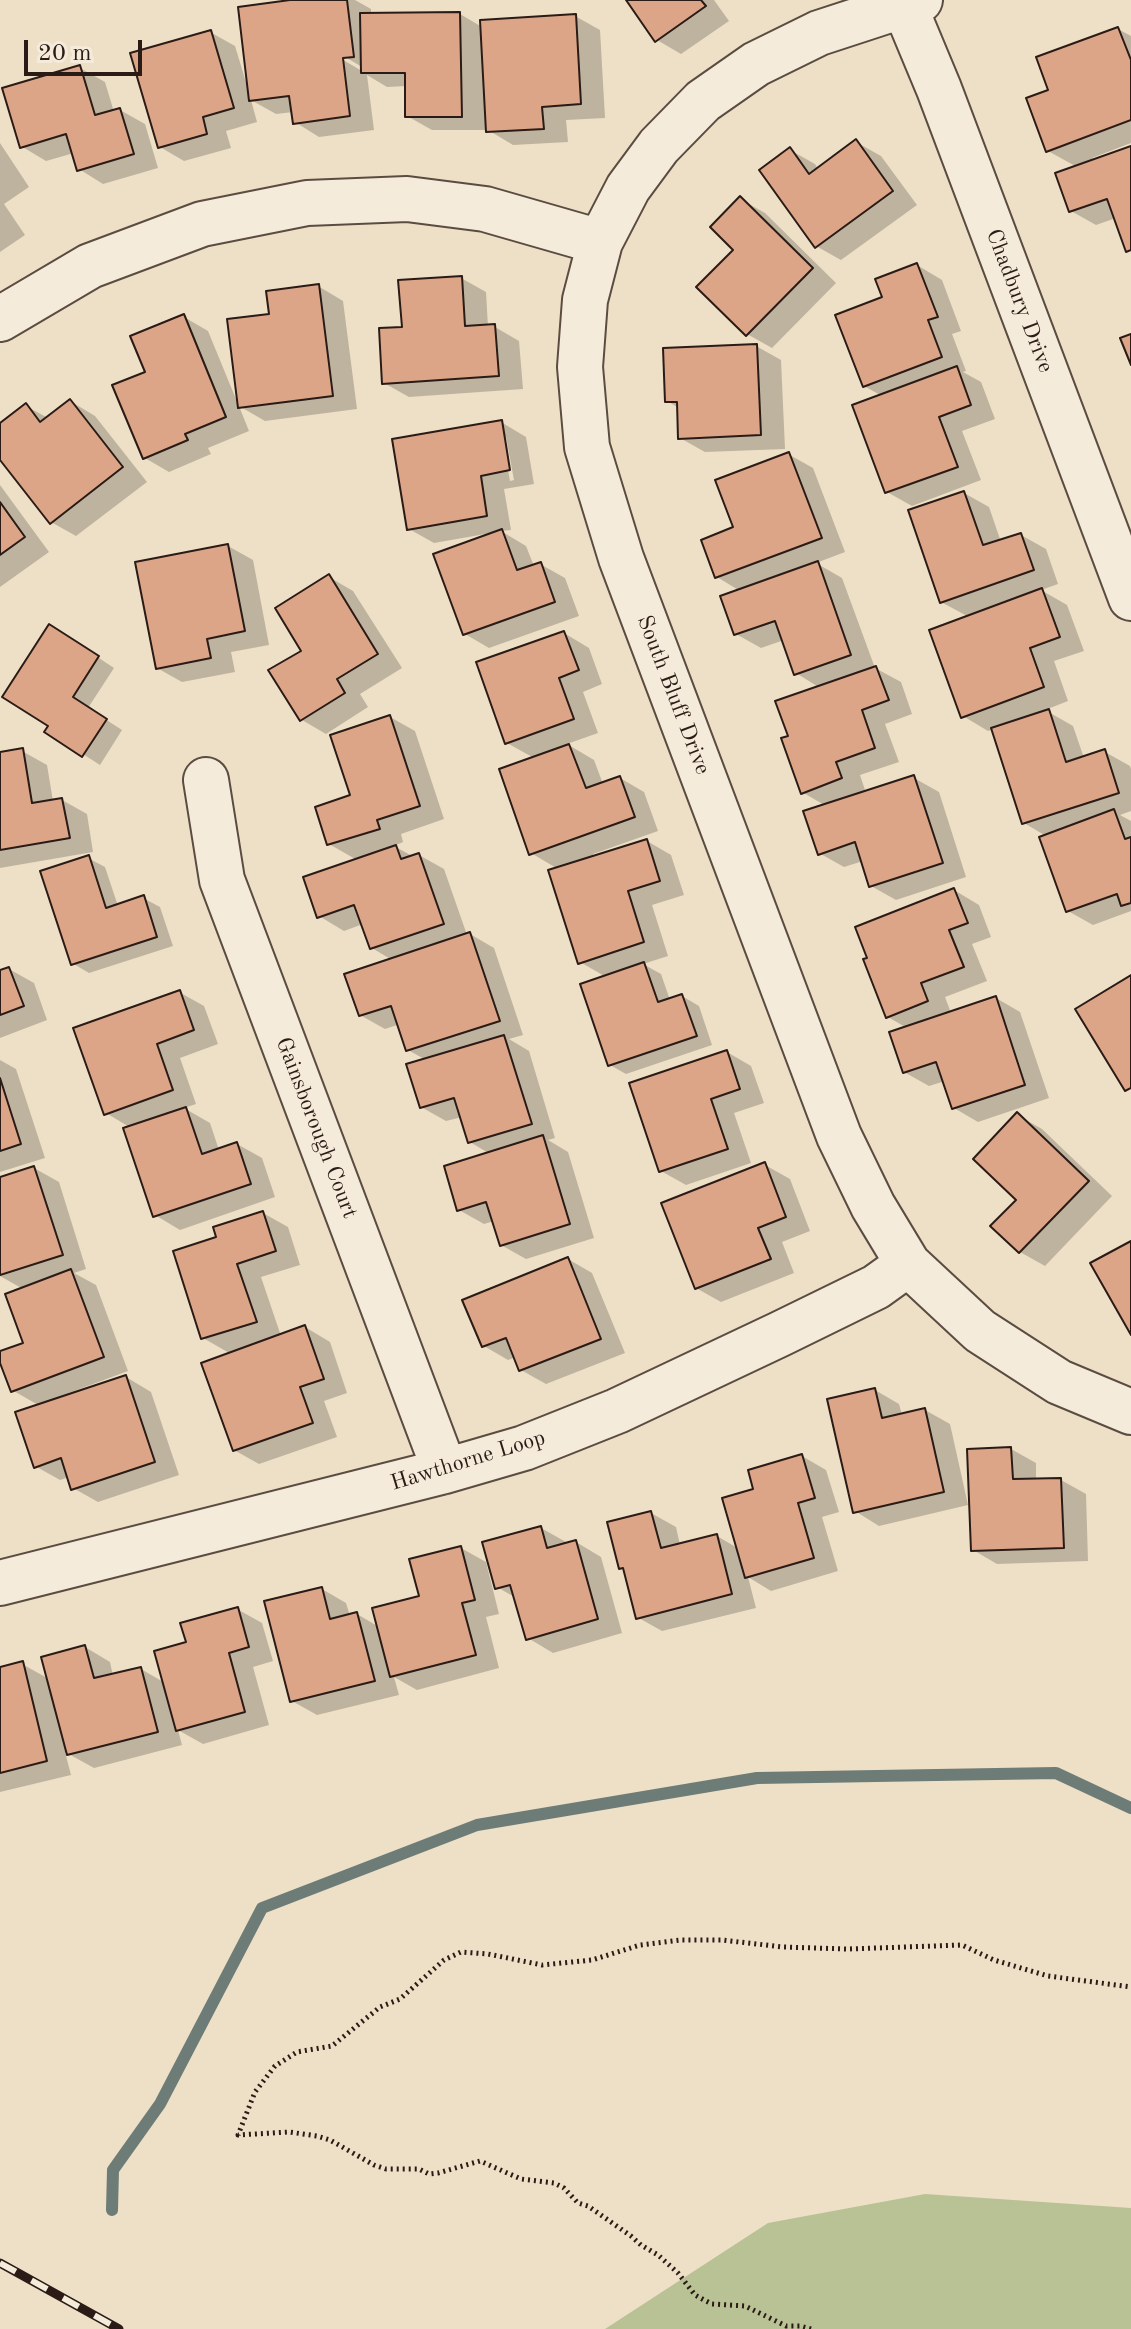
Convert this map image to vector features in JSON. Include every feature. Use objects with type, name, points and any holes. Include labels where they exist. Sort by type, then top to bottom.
[{"type":"street","name":"South Bluff Drive","points":[[912,2],[819,33],[756,64],[703,101],[659,146],[628,188],[600,242],[585,300],[580,367],[587,447],[621,558],[839,1136],[873,1206],[908,1264],[980,1331],[1059,1382],[1131,1412]]},
{"type":"street","name":"Chadbury Drive","points":[[912,2],[945,104],[1131,598]]},
{"type":"street","points":[[0,319],[90,266],[118,255],[202,224],[307,203],[407,199],[485,209],[600,242]]},
{"type":"street","name":"Gainsborough Court","points":[[206,780],[222,880],[445,1471]]},
{"type":"street","name":"Hawthorne Loop","points":[[0,1583],[445,1471],[524,1448],[617,1411],[876,1287],[908,1264]]},
{"type":"path","points":[[811,2329],[786,2326],[745,2306],[712,2304],[695,2295],[678,2273],[658,2255],[588,2206],[578,2203],[564,2188],[554,2183],[521,2179],[480,2161],[429,2174],[419,2169],[386,2169],[317,2136],[289,2132],[238,2135],[249,2104],[275,2066],[287,2057],[332,2046],[380,2007],[400,1999],[444,1960],[461,1952],[542,1965],[592,1960],[640,1945],[681,1940],[848,1949],[962,1945],[994,1960],[1048,1976],[1131,1987]]},
{"type":"green space","points":[[925,2194],[1131,2208],[1131,2329],[605,2329],[768,2223]]},
{"type":"building","points":[[290,0],[347,0],[354,57],[343,58],[350,116],[293,124],[289,96],[249,101],[238,7]]},
{"type":"building","points":[[626,0],[701,0],[706,6],[655,42]]},
{"type":"building","points":[[460,12],[462,117],[405,117],[405,73],[361,73],[360,13]]},
{"type":"building","points":[[576,14],[581,104],[542,107],[544,129],[486,132],[480,20]]},
{"type":"building","points":[[1118,27],[1131,60],[1131,120],[1046,152],[1026,98],[1048,90],[1036,57]]},
{"type":"building","points":[[211,30],[234,108],[203,117],[207,134],[158,148],[130,53]]},
{"type":"building","points":[[80,65],[95,115],[120,108],[134,154],[77,171],[66,134],[20,148],[2,88]]},
{"type":"building","points":[[856,139],[893,191],[815,248],[759,170],[790,147],[809,174]]},
{"type":"building","points":[[1131,146],[1131,250],[1126,252],[1107,199],[1069,212],[1055,173]]},
{"type":"building","points":[[740,196],[813,268],[746,336],[696,287],[733,250],[710,227]]},
{"type":"building","points":[[917,263],[938,317],[928,320],[942,357],[863,387],[835,315],[882,297],[875,279]]},
{"type":"building","points":[[462,276],[465,326],[495,324],[499,376],[382,384],[379,328],[402,327],[398,280]]},
{"type":"building","points":[[319,284],[333,396],[238,408],[227,319],[269,314],[266,291]]},
{"type":"building","points":[[184,314],[226,417],[185,434],[188,440],[143,459],[112,385],[145,372],[130,336]]},
{"type":"building","points":[[1131,334],[1131,365],[1120,338]]},
{"type":"building","points":[[757,344],[761,435],[678,439],[677,402],[665,402],[663,348]]},
{"type":"building","points":[[957,366],[971,405],[939,417],[958,467],[885,493],[852,405]]},
{"type":"building","points":[[70,399],[123,467],[50,524],[0,460],[0,423],[26,403],[40,422]]},
{"type":"building","points":[[502,420],[510,470],[481,476],[487,516],[407,530],[392,439]]},
{"type":"building","points":[[789,452],[822,538],[715,578],[701,540],[733,527],[715,480]]},
{"type":"building","points":[[964,491],[983,545],[1021,533],[1034,570],[940,603],[908,510]]},
{"type":"building","points":[[0,502],[25,537],[0,555]]},
{"type":"building","points":[[502,529],[517,570],[541,562],[555,602],[463,635],[433,554]]},
{"type":"building","points":[[228,544],[245,631],[207,639],[211,658],[156,669],[135,562]]},
{"type":"building","points":[[818,561],[851,655],[794,675],[775,621],[734,635],[720,596]]},
{"type":"building","points":[[329,574],[378,654],[337,679],[345,693],[300,721],[268,670],[301,651],[275,608]]},
{"type":"building","points":[[1042,588],[1060,637],[1030,648],[1044,687],[961,718],[929,630]]},
{"type":"building","points":[[49,624],[99,656],[73,697],[107,719],[82,757],[44,732],[48,726],[2,697]]},
{"type":"building","points":[[564,631],[579,670],[559,678],[574,719],[505,744],[476,662]]},
{"type":"building","points":[[876,666],[889,700],[862,710],[875,748],[836,762],[842,778],[801,794],[781,738],[788,736],[775,701]]},
{"type":"building","points":[[1049,709],[1066,762],[1105,749],[1119,793],[1022,824],[991,728]]},
{"type":"building","points":[[390,715],[420,806],[377,820],[380,829],[327,845],[315,807],[350,795],[330,735]]},
{"type":"building","points":[[569,744],[586,788],[620,776],[635,817],[529,855],[499,769]]},
{"type":"building","points":[[23,748],[32,803],[62,798],[70,838],[0,850],[0,752]]},
{"type":"building","points":[[914,775],[943,863],[869,887],[855,842],[818,855],[803,811]]},
{"type":"building","points":[[1114,809],[1125,839],[1131,837],[1131,903],[1121,906],[1117,894],[1066,912],[1039,837]]},
{"type":"building","points":[[647,839],[660,881],[628,891],[644,942],[578,964],[548,870]]},
{"type":"building","points":[[396,845],[401,859],[419,853],[444,924],[370,949],[354,905],[317,918],[303,877]]},
{"type":"building","points":[[89,855],[106,908],[144,895],[157,937],[71,965],[40,871]]},
{"type":"building","points":[[954,888],[968,923],[949,930],[964,967],[921,983],[928,1001],[886,1018],[863,959],[867,958],[855,927]]},
{"type":"building","points":[[470,932],[500,1021],[406,1051],[391,1006],[359,1016],[344,974]]},
{"type":"building","points":[[644,962],[658,1002],[682,994],[697,1036],[608,1066],[580,984]]},
{"type":"building","points":[[9,967],[24,1006],[0,1015],[0,970]]},
{"type":"building","points":[[1131,975],[1131,1088],[1125,1091],[1075,1009]]},
{"type":"building","points":[[180,990],[194,1030],[157,1044],[173,1090],[104,1115],[73,1028]]},
{"type":"building","points":[[996,996],[1025,1085],[952,1109],[936,1062],[903,1073],[889,1032]]},
{"type":"building","points":[[504,1035],[532,1124],[468,1143],[454,1098],[420,1108],[406,1064]]},
{"type":"building","points":[[727,1050],[740,1089],[711,1099],[728,1149],[659,1172],[629,1083]]},
{"type":"building","points":[[0,1078],[21,1144],[0,1151]]},
{"type":"building","points":[[186,1107],[202,1154],[237,1142],[251,1184],[153,1217],[123,1128]]},
{"type":"building","points":[[1017,1112],[1089,1181],[1019,1253],[990,1226],[1016,1200],[973,1159]]},
{"type":"building","points":[[543,1135],[570,1224],[500,1246],[486,1202],[457,1211],[444,1166]]},
{"type":"building","points":[[765,1162],[786,1217],[758,1228],[771,1259],[695,1289],[661,1203]]},
{"type":"building","points":[[34,1166],[63,1255],[0,1275],[0,1177]]},
{"type":"building","points":[[263,1211],[276,1251],[237,1264],[257,1322],[201,1339],[173,1251],[216,1237],[213,1227]]},
{"type":"building","points":[[1131,1241],[1131,1335],[1090,1263]]},
{"type":"building","points":[[568,1257],[601,1339],[519,1371],[506,1338],[482,1347],[462,1300]]},
{"type":"building","points":[[71,1269],[104,1357],[11,1392],[0,1363],[0,1351],[23,1343],[5,1294]]},
{"type":"building","points":[[305,1325],[324,1379],[300,1387],[313,1423],[233,1451],[201,1363]]},
{"type":"building","points":[[126,1375],[155,1462],[71,1490],[61,1458],[34,1468],[15,1412]]},
{"type":"building","points":[[875,1388],[882,1418],[925,1408],[944,1492],[853,1513],[827,1399]]},
{"type":"building","points":[[1011,1447],[1013,1479],[1061,1478],[1064,1548],[971,1551],[967,1449]]},
{"type":"building","points":[[802,1454],[815,1498],[798,1503],[814,1558],[745,1578],[722,1498],[753,1489],[748,1470]]},
{"type":"building","points":[[651,1511],[661,1548],[717,1534],[732,1594],[636,1619],[607,1522]]},
{"type":"building","points":[[541,1526],[547,1548],[576,1540],[598,1619],[526,1640],[510,1585],[495,1589],[482,1542]]},
{"type":"building","points":[[461,1546],[475,1600],[462,1603],[476,1655],[390,1677],[372,1608],[419,1596],[409,1559]]},
{"type":"building","points":[[322,1587],[330,1619],[357,1612],[375,1681],[290,1702],[264,1601]]},
{"type":"building","points":[[238,1607],[249,1647],[229,1653],[245,1712],[176,1731],[154,1651],[186,1642],[180,1623]]},
{"type":"building","points":[[85,1645],[94,1678],[141,1667],[158,1732],[67,1755],[41,1657]]},
{"type":"building","points":[[23,1661],[47,1761],[0,1773],[0,1667]]},
{"type":"waterway","points":[[112,2210],[113,2170],[160,2104],[262,1908],[477,1825],[757,1778],[1056,1773],[1131,1808]]},
{"type":"railway","points":[[0,2263],[119,2329]]}]
